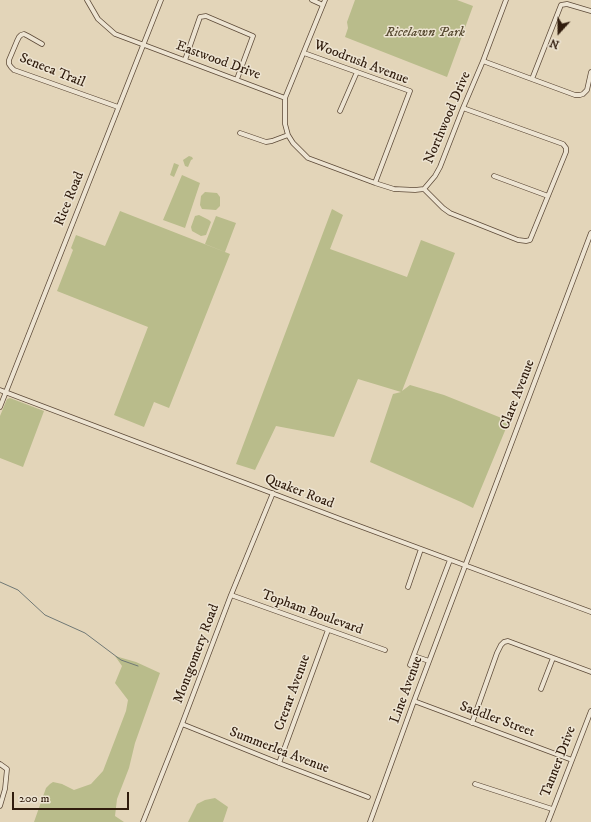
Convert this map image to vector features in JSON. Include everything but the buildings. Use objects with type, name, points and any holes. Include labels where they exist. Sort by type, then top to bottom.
[{"type":"street","name":"Eastwood Drive","points":[[87,0],[96,16],[115,34],[286,98]]},
{"type":"street","name":"Rice Road","points":[[0,407],[161,0]]},
{"type":"street","points":[[312,0],[323,5]]},
{"type":"street","points":[[325,0],[286,98],[284,109],[285,124],[288,135],[293,143],[308,158],[394,189],[424,189],[450,213],[518,240],[530,240],[566,152],[566,148],[563,144],[463,108]]},
{"type":"street","name":"Northwood Drive","points":[[424,189],[435,176],[440,167],[506,0]]},
{"type":"street","points":[[532,79],[561,5],[567,4],[591,12]]},
{"type":"street","points":[[185,60],[200,17],[206,16],[253,36],[237,79]]},
{"type":"street","name":"Seneca Trail","points":[[42,44],[24,34],[18,37],[9,60],[11,67],[14,70],[118,108]]},
{"type":"street","name":"Woodrush Avenue","points":[[304,53],[410,91],[375,183]]},
{"type":"street","points":[[483,61],[575,95],[583,94],[587,90],[591,72]]},
{"type":"street","points":[[340,111],[356,72]]},
{"type":"street","points":[[240,133],[266,142],[288,135]]},
{"type":"street","points":[[494,176],[548,196]]},
{"type":"street","name":"Clare Avenue","points":[[465,565],[591,233]]},
{"type":"street","name":"Quaker Road","points":[[0,390],[273,494],[591,612]]},
{"type":"street","name":"Montgomery Road","points":[[143,822],[231,595],[273,494]]},
{"type":"street","points":[[408,587],[422,549]]},
{"type":"street","points":[[410,665],[450,560]]},
{"type":"street","name":"Line Avenue","points":[[370,822],[465,565]]},
{"type":"street","name":"Topham Boulevard","points":[[231,595],[385,650]]},
{"type":"street","name":"Crerar Avenue","points":[[279,763],[328,630]]},
{"type":"street","points":[[472,723],[497,653],[504,642],[508,642],[591,672]]},
{"type":"street","points":[[414,656],[429,661]]},
{"type":"street","points":[[541,690],[553,658]]},
{"type":"street","name":"Saddler Street","points":[[414,701],[572,760]]},
{"type":"street","name":"Tanner Drive","points":[[548,822],[591,710]]},
{"type":"street","name":"Summerlea Avenue","points":[[182,724],[368,797]]},
{"type":"street","points":[[0,764],[7,769],[5,789],[0,806]]},
{"type":"street","points":[[475,784],[552,810]]},
{"type":"green space","name":"Ricelawn Park","points":[[355,0],[457,0],[473,6],[447,77],[345,37],[348,28],[347,22]]},
{"type":"green space","points":[[189,156],[193,159],[188,167],[185,166],[183,160]]},
{"type":"green space","points":[[174,163],[179,165],[174,177],[170,175]]},
{"type":"green space","points":[[182,175],[200,183],[185,228],[163,220]]},
{"type":"green space","points":[[205,192],[217,193],[220,197],[220,206],[216,210],[202,209],[200,205],[201,196]]},
{"type":"green space","points":[[332,209],[343,215],[330,249],[407,277],[421,240],[455,253],[402,391],[410,385],[444,395],[509,421],[473,508],[370,462],[393,394],[401,392],[358,379],[334,437],[276,426],[255,470],[236,464]]},
{"type":"green space","points":[[120,211],[230,254],[169,408],[154,402],[144,427],[114,415],[148,327],[57,291],[73,250],[71,248],[76,235],[105,246]]},
{"type":"green space","points":[[199,215],[211,222],[206,235],[201,236],[192,231],[191,227],[195,216]]},
{"type":"green space","points":[[216,216],[236,223],[225,252],[205,244]]},
{"type":"green space","points":[[10,398],[44,411],[23,467],[0,458],[0,416],[7,399]]},
{"type":"green space","points":[[115,656],[136,662],[160,673],[135,743],[129,768],[117,799],[115,816],[124,822],[34,822],[46,788],[50,784],[53,782],[62,784],[74,790],[91,784],[103,771],[126,711],[128,700],[115,683],[122,666]]},
{"type":"green space","points":[[215,798],[228,807],[223,822],[188,822],[197,804],[205,800]]},
{"type":"waterway","points":[[0,582],[18,590],[45,615],[85,633],[121,660],[138,666]]}]
